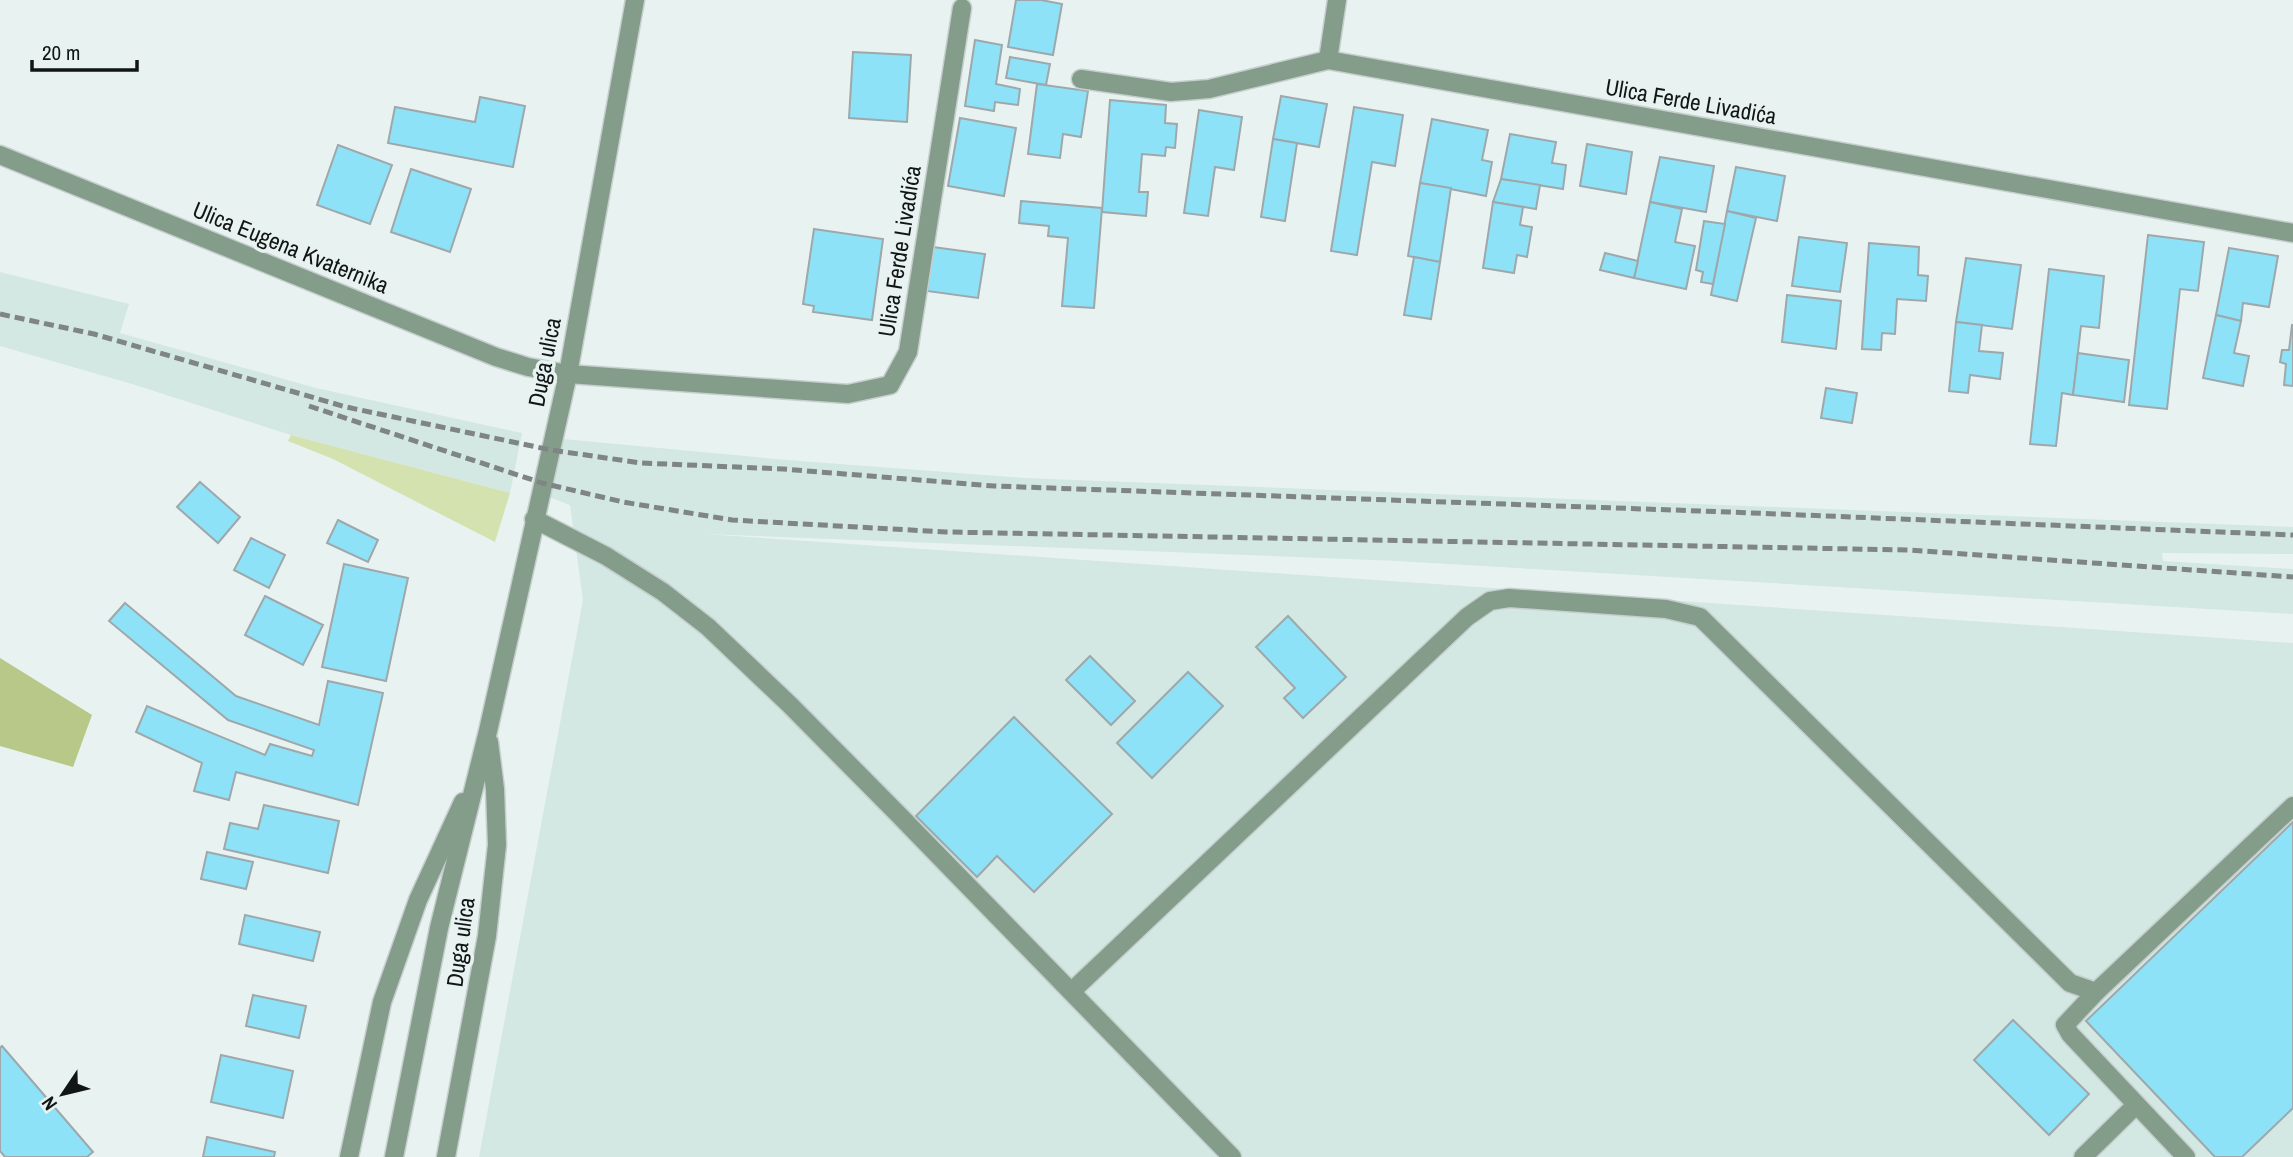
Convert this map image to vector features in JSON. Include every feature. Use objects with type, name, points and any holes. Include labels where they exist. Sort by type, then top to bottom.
[{"type":"street","name":"Duga ulica","points":[[394,1157],[439,928],[488,731],[568,374],[635,0]]},
{"type":"street","points":[[1328,60],[1337,0]]},
{"type":"street","name":"Ulica Ferde Livadića","points":[[568,374],[848,394],[890,385],[908,352],[962,8]]},
{"type":"street","name":"Ulica Ferde Livadića","points":[[1081,79],[1171,92],[1209,89],[1328,60],[2293,233]]},
{"type":"street","name":"Ulica Eugena Kvaternika","points":[[0,155],[496,357],[528,367],[568,374]]},
{"type":"street","points":[[534,519],[617,563],[663,592],[708,627],[790,705],[1232,1157]]},
{"type":"street","points":[[1072,991],[1467,617],[1490,601],[1509,598],[1666,609],[1700,617],[2070,983],[2096,992]]},
{"type":"street","name":"Duga ulica","points":[[446,1157],[487,936],[497,845],[495,789],[488,731]]},
{"type":"street","name":"Duga ulica","points":[[349,1157],[382,1002],[418,900],[479,767]]},
{"type":"street","points":[[2186,1157],[2070,1034],[2065,1025],[2096,992],[2293,806]]},
{"type":"street","points":[[2082,1157],[2136,1105]]},
{"type":"shaded area","points":[[0,272],[129,304],[120,333],[316,388],[522,433],[510,493],[291,435],[132,384],[0,346]]},
{"type":"shaded area","points":[[563,439],[1024,478],[2293,527],[2293,554],[2162,553],[2163,561],[2293,569],[2293,614],[1398,561],[705,534],[2293,643],[2293,1157],[479,1157],[583,600],[570,505],[549,497],[553,466]]},
{"type":"green space","points":[[291,435],[510,493],[495,542],[333,459],[288,441]]},
{"type":"green space","points":[[0,658],[92,715],[73,767],[0,746]]},
{"type":"building","points":[[1016,0],[1041,0],[1062,4],[1053,55],[1008,47]]},
{"type":"building","points":[[975,40],[1002,45],[996,84],[1020,89],[1018,105],[995,102],[994,111],[965,106]]},
{"type":"building","points":[[853,52],[911,55],[907,122],[849,118]]},
{"type":"building","points":[[1010,57],[1050,64],[1046,85],[1006,78]]},
{"type":"building","points":[[1037,84],[1088,91],[1081,137],[1063,134],[1060,158],[1028,154]]},
{"type":"building","points":[[1281,96],[1327,104],[1319,147],[1273,139]]},
{"type":"building","points":[[480,97],[525,106],[513,167],[388,143],[395,107],[475,122]]},
{"type":"building","points":[[1110,100],[1166,105],[1165,123],[1177,124],[1175,148],[1166,147],[1165,156],[1142,154],[1139,192],[1148,192],[1146,216],[1102,212]]},
{"type":"building","points":[[1354,107],[1403,115],[1395,166],[1372,162],[1357,255],[1331,251]]},
{"type":"building","points":[[1199,110],[1242,117],[1234,170],[1215,167],[1208,216],[1184,213]]},
{"type":"building","points":[[960,118],[1016,128],[1004,196],[948,186]]},
{"type":"building","points":[[1432,119],[1488,130],[1482,160],[1492,162],[1486,196],[1420,183]]},
{"type":"building","points":[[1510,134],[1556,142],[1552,163],[1566,165],[1563,189],[1501,179]]},
{"type":"building","points":[[1273,139],[1297,143],[1285,221],[1261,217]]},
{"type":"building","points":[[1587,144],[1632,152],[1626,194],[1580,186]]},
{"type":"building","points":[[338,145],[392,165],[370,224],[317,205]]},
{"type":"building","points":[[1660,157],[1714,166],[1706,212],[1650,202]]},
{"type":"building","points":[[1736,167],[1785,176],[1777,221],[1727,211]]},
{"type":"building","points":[[411,169],[471,189],[450,252],[391,232]]},
{"type":"building","points":[[1501,179],[1540,185],[1536,209],[1493,202]]},
{"type":"building","points":[[1420,183],[1451,188],[1440,262],[1408,256]]},
{"type":"building","points":[[1021,201],[1102,208],[1094,308],[1062,306],[1068,238],[1048,236],[1049,226],[1019,223]]},
{"type":"building","points":[[1493,202],[1523,207],[1520,225],[1532,227],[1527,257],[1517,255],[1514,273],[1483,268]]},
{"type":"building","points":[[1650,202],[1682,209],[1675,242],[1695,246],[1686,289],[1634,278]]},
{"type":"building","points":[[1727,211],[1756,218],[1737,301],[1711,295]]},
{"type":"building","points":[[1704,221],[1725,224],[1713,284],[1701,282],[1703,272],[1696,270]]},
{"type":"building","points":[[814,229],[883,239],[872,320],[813,312],[814,306],[803,304]]},
{"type":"building","points":[[2148,235],[2204,242],[2198,291],[2180,289],[2167,409],[2129,405]]},
{"type":"building","points":[[1799,237],[1847,243],[1840,292],[1792,286]]},
{"type":"building","points":[[1869,243],[1919,247],[1918,275],[1928,276],[1926,301],[1897,299],[1895,334],[1882,333],[1881,350],[1862,349]]},
{"type":"building","points":[[933,247],[985,254],[978,298],[927,291]]},
{"type":"building","points":[[2229,248],[2278,256],[2269,307],[2243,303],[2241,321],[2216,315]]},
{"type":"building","points":[[1605,253],[1638,261],[1634,278],[1600,270]]},
{"type":"building","points":[[1414,257],[1440,262],[1431,319],[1404,315]]},
{"type":"building","points":[[1966,258],[2021,265],[2012,329],[1956,322]]},
{"type":"building","points":[[2049,269],[2104,276],[2099,328],[2081,326],[2073,395],[2062,393],[2056,446],[2030,444]]},
{"type":"building","points":[[1787,295],[1841,301],[1836,349],[1782,342]]},
{"type":"building","points":[[2216,315],[2241,321],[2234,353],[2249,356],[2243,386],[2203,378]]},
{"type":"building","points":[[1956,322],[1982,325],[1979,351],[2003,353],[2000,379],[1970,375],[1968,393],[1949,391]]},
{"type":"building","points":[[2292,325],[2293,386],[2284,385],[2286,364],[2280,362],[2282,350],[2289,350]]},
{"type":"building","points":[[2078,353],[2129,360],[2124,402],[2073,395]]},
{"type":"building","points":[[1826,388],[1857,393],[1852,423],[1821,418]]},
{"type":"building","points":[[200,482],[240,517],[218,543],[177,507]]},
{"type":"building","points":[[338,520],[378,540],[368,562],[327,543]]},
{"type":"building","points":[[251,538],[285,555],[269,588],[234,570]]},
{"type":"building","points":[[344,564],[408,578],[386,681],[322,667]]},
{"type":"building","points":[[265,596],[323,625],[303,665],[245,635]]},
{"type":"building","points":[[125,603],[236,696],[319,725],[328,681],[383,693],[358,805],[236,772],[229,800],[194,791],[202,763],[136,732],[147,706],[265,755],[270,744],[312,756],[314,750],[228,720],[109,621]]},
{"type":"building","points":[[1288,616],[1346,677],[1303,718],[1284,698],[1295,688],[1256,647]]},
{"type":"building","points":[[1090,656],[1135,701],[1111,725],[1066,680]]},
{"type":"building","points":[[1188,672],[1223,706],[1152,778],[1117,743]]},
{"type":"building","points":[[1014,717],[1112,814],[1034,892],[997,856],[977,877],[916,816]]},
{"type":"building","points":[[264,805],[339,821],[328,873],[224,849],[230,823],[258,829]]},
{"type":"building","points":[[2293,822],[2293,1108],[2242,1157],[2215,1157],[2086,1021]]},
{"type":"building","points":[[207,852],[253,862],[246,889],[201,879]]},
{"type":"building","points":[[245,915],[320,932],[313,961],[239,944]]},
{"type":"building","points":[[253,995],[306,1006],[299,1038],[246,1026]]},
{"type":"building","points":[[2013,1020],[2089,1094],[2049,1135],[1974,1060]]},
{"type":"building","points":[[2,1046],[93,1152],[87,1157],[5,1157],[0,1151]]},
{"type":"building","points":[[221,1055],[293,1071],[283,1118],[211,1102]]},
{"type":"building","points":[[207,1137],[275,1152],[274,1157],[203,1157]]},
{"type":"railway","points":[[0,314],[94,334],[346,407],[551,450],[641,463],[783,469],[994,486],[2293,535]]},
{"type":"railway","points":[[309,406],[542,483],[623,502],[732,520],[946,532],[1908,550],[2293,577]]}]
